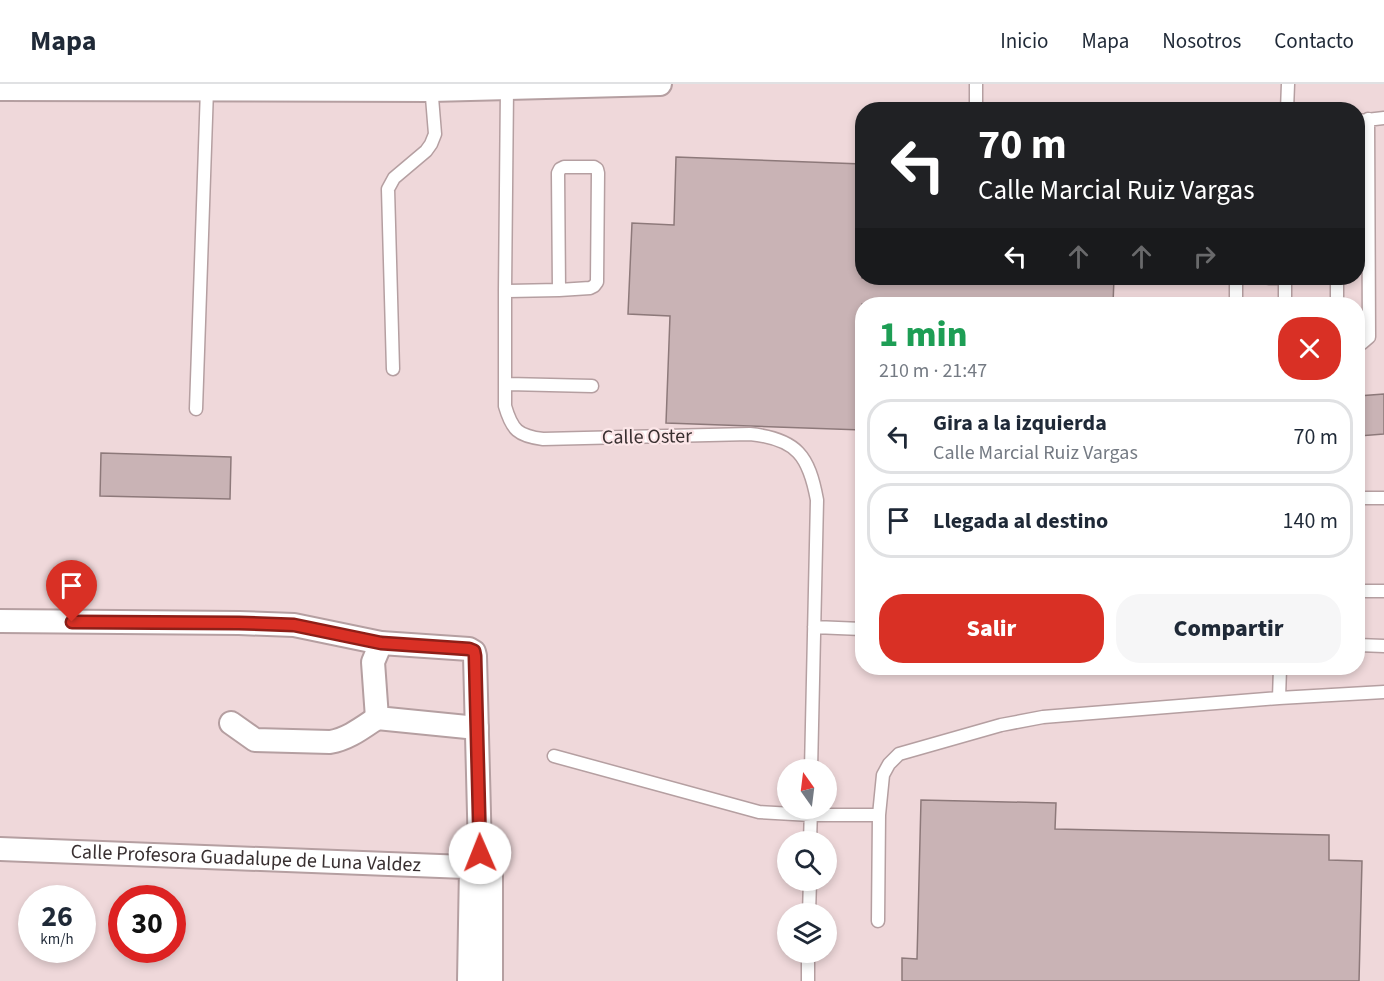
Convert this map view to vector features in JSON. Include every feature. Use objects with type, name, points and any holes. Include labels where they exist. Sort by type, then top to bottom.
[{"type":"street","points":[[0,89],[507,88],[660,84]]},
{"type":"street","points":[[0,621],[294,625],[381,643],[474,651],[481,863],[491,981]]},
{"type":"street","points":[[377,718],[373,662],[381,643]]},
{"type":"street","points":[[231,723],[255,740],[330,742],[350,736],[377,718],[477,728]]},
{"type":"street","name":"Calle Profesora Guadalupe de Luna Valdez","points":[[0,849],[481,863]]},
{"type":"street","points":[[469,981],[481,863]]},
{"type":"lane","points":[[976,84],[976,102]]},
{"type":"lane","points":[[1287,102],[1288,84]]},
{"type":"lane","points":[[393,369],[388,189],[394,178],[432,144],[435,134],[431,87]]},
{"type":"lane","name":"Calle Oster","points":[[507,88],[505,406],[508,418],[515,430],[528,437],[543,439],[750,434],[784,441],[798,451],[807,465],[817,500],[812,759]]},
{"type":"lane","points":[[196,409],[207,89]]},
{"type":"lane","points":[[1365,120],[1384,118]]},
{"type":"lane","points":[[505,291],[559,290],[590,288],[597,282],[598,173],[594,167],[564,167],[558,173],[559,290]]},
{"type":"lane","points":[[1365,192],[1369,337],[1365,341]]},
{"type":"lane","points":[[505,384],[592,386]]},
{"type":"lane","points":[[1365,498],[1384,498]]},
{"type":"lane","points":[[1365,591],[1384,591]]},
{"type":"lane","points":[[814,627],[855,629]]},
{"type":"lane","points":[[1365,645],[1384,646]]},
{"type":"lane","points":[[1279,698],[1280,675]]},
{"type":"lane","points":[[878,921],[879,815],[883,775],[889,764],[899,754],[1023,720],[1279,698],[1384,692]]},
{"type":"lane","points":[[554,756],[759,812],[777,812]]},
{"type":"lane","points":[[837,813],[879,815]]},
{"type":"lane","points":[[808,963],[808,981]]},
{"type":"building","points":[[676,157],[855,164],[855,285],[1114,285],[1113,297],[855,297],[855,430],[666,423],[670,316],[628,314],[632,223],[674,225]]},
{"type":"building","points":[[1384,394],[1384,434],[1365,436],[1365,395]]},
{"type":"building","points":[[101,453],[231,457],[230,499],[100,496]]},
{"type":"building","points":[[921,800],[1056,803],[1055,829],[1329,835],[1329,860],[1362,861],[1359,981],[902,981],[902,958],[917,959]]},
{"type":"route","points":[[72,622],[294,625],[381,643],[474,651],[480,853]]}]
